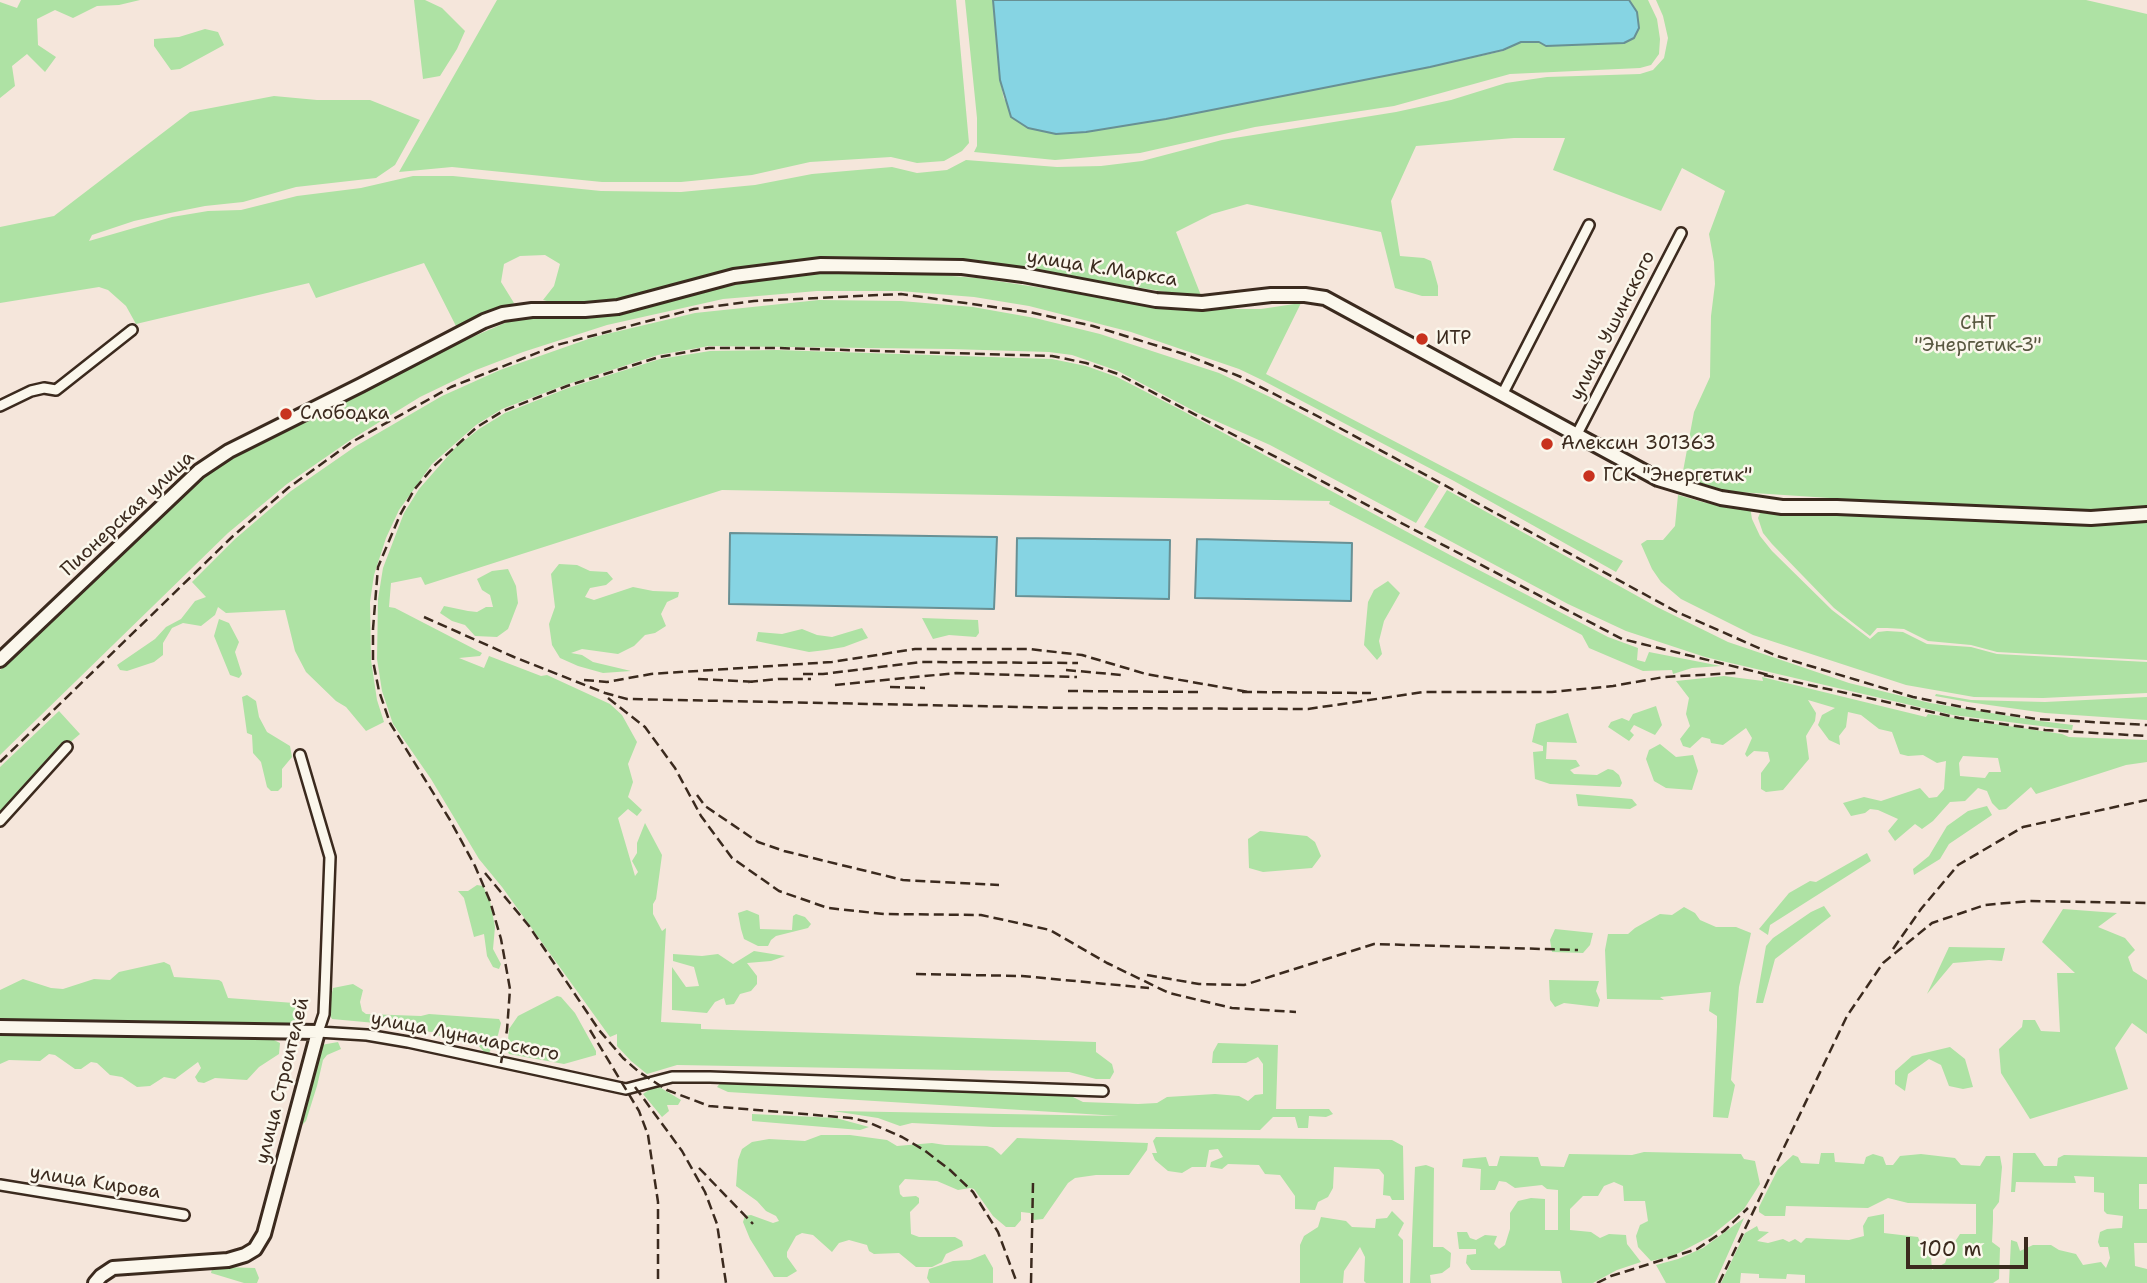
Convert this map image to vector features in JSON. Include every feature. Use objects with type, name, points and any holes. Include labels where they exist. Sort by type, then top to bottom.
[{"type":"main road","name":"улица К.Маркса","points":[[484,321],[503,313],[618,307],[734,276],[821,265],[962,267],[1023,275],[1156,300],[1202,303],[1271,295],[1305,295],[1325,298],[1658,479],[1721,499],[1782,508],[1837,507],[2091,518],[2147,514]]},
{"type":"main road","name":"Пионерская улица","points":[[0,660],[199,471],[229,451],[484,321]]},
{"type":"main road","name":"улица Луначарского","points":[[0,1027],[318,1032]]},
{"type":"main road","name":"улица Строителей","points":[[95,1283],[113,1268],[228,1260],[255,1249],[264,1234],[318,1032]]},
{"type":"street","points":[[1503,393],[1589,225]]},
{"type":"street","name":"улица Ушинского","points":[[1577,435],[1681,233]]},
{"type":"street","points":[[0,407],[31,391],[44,388],[56,390],[132,330]]},
{"type":"street","points":[[0,821],[67,747]]},
{"type":"street","name":"улица Строителей","points":[[300,755],[330,857],[326,991],[324,1014],[318,1032]]},
{"type":"street","name":"улица Луначарского","points":[[318,1032],[367,1035],[408,1042],[626,1089],[653,1081],[685,1077],[1103,1091]]},
{"type":"street","name":"улица Кирова","points":[[0,1185],[184,1215]]},
{"type":"green space","points":[[21,0],[140,0],[97,6],[73,18],[55,10],[37,19],[38,45],[56,57],[45,72],[27,54],[12,66],[15,86],[0,98],[0,2],[17,8]]},
{"type":"green space","points":[[414,0],[425,0],[442,8],[465,31],[440,76],[423,79]]},
{"type":"green space","points":[[497,0],[956,0],[969,143],[962,151],[944,161],[917,163],[891,157],[810,162],[752,175],[681,182],[602,182],[452,167],[399,172]]},
{"type":"green space","points":[[965,0],[993,0],[1004,99],[1056,134],[1166,119],[1430,67],[1503,51],[1521,42],[1539,42],[1546,46],[1624,43],[1637,12],[1629,0],[1648,0],[1657,19],[1659,54],[1651,65],[1640,68],[1510,74],[1394,106],[1255,127],[1140,153],[1055,160],[974,152],[977,146],[977,118]]},
{"type":"green space","name":"СНТ \"Энергетик-3\"","points":[[1656,0],[2086,0],[2147,14],[2147,507],[2091,511],[1860,500],[1708,490],[1681,482],[1694,412],[1710,377],[1711,316],[1715,284],[1709,234],[1725,191],[1682,168],[1661,211],[1553,170],[1565,138],[1514,138],[1416,146],[1391,201],[1400,256],[1431,261],[1438,296],[1422,296],[1395,288],[1381,232],[1247,204],[1212,214],[1176,232],[1202,298],[973,260],[822,258],[732,271],[644,296],[612,302],[559,304],[543,300],[554,286],[560,264],[545,255],[520,256],[504,264],[501,282],[514,303],[481,316],[458,330],[424,263],[316,298],[309,283],[136,324],[126,306],[108,290],[99,287],[0,303],[0,227],[54,216],[190,112],[274,96],[317,100],[370,100],[420,120],[395,165],[376,178],[296,187],[243,202],[170,213],[92,235],[89,241],[172,217],[208,211],[241,210],[297,196],[361,188],[413,176],[453,176],[601,191],[681,192],[755,185],[812,174],[892,167],[917,173],[947,170],[966,160],[1057,167],[1101,166],[1142,161],[1222,140],[1396,112],[1451,100],[1506,83],[1547,77],[1640,74],[1653,70],[1664,58],[1668,38]]},
{"type":"green space","points":[[205,29],[218,32],[224,45],[180,69],[171,70],[154,46],[154,39],[179,37]]},
{"type":"green space","points":[[901,272],[977,278],[1180,309],[1261,309],[1301,303],[1266,374],[1623,561],[1616,572],[1454,481],[1262,380],[1239,369],[1131,332],[1029,306],[974,297],[900,291],[817,291],[723,299],[607,325],[523,352],[476,370],[420,397],[352,439],[287,484],[228,533],[0,755],[0,670],[216,467],[456,344],[519,317],[587,318],[753,281],[818,274]]},
{"type":"green space","points":[[819,300],[901,301],[973,307],[1035,318],[1100,334],[1219,373],[1439,486],[1416,523],[1270,445],[1198,413],[1118,371],[1072,355],[950,349],[709,346],[658,355],[502,409],[476,425],[432,464],[399,510],[374,575],[370,602],[371,660],[377,700],[384,722],[366,731],[346,707],[306,672],[295,651],[285,610],[226,613],[218,607],[215,615],[201,626],[183,623],[172,628],[163,643],[163,655],[154,662],[127,671],[120,670],[117,665],[155,639],[166,627],[181,619],[195,601],[206,597],[192,582],[235,539],[291,491],[356,446],[442,396],[500,370],[594,337],[695,313]]},
{"type":"green space","points":[[777,350],[1052,359],[1086,366],[1117,377],[1450,555],[1608,637],[1638,648],[1637,660],[1645,662],[1649,652],[1721,666],[1692,668],[1673,674],[1672,670],[1643,671],[1589,648],[1582,635],[1329,504],[1330,501],[722,490],[425,585],[421,577],[391,583],[389,607],[482,653],[480,656],[459,658],[484,668],[489,656],[541,676],[547,675],[610,704],[622,715],[637,742],[628,764],[633,782],[628,797],[642,810],[637,816],[628,809],[618,818],[635,876],[638,872],[632,861],[637,853],[637,843],[645,823],[662,855],[653,904],[653,914],[662,931],[666,928],[661,1022],[701,1024],[701,1029],[1096,1042],[1096,1052],[1112,1064],[1114,1072],[1110,1079],[1096,1079],[1069,1072],[677,1065],[647,1074],[617,1046],[617,1034],[610,1037],[479,859],[431,779],[393,724],[382,691],[377,659],[378,599],[383,568],[404,513],[419,489],[456,447],[505,413],[568,388],[660,359],[710,351]]},
{"type":"green space","points":[[1447,490],[1657,607],[1728,642],[1849,683],[1930,703],[2073,725],[2072,730],[1953,715],[1705,657],[1626,631],[1568,604],[1424,527]]},
{"type":"green space","points":[[1678,495],[1706,503],[1750,507],[1760,536],[1772,551],[1832,610],[1870,639],[1878,632],[1903,632],[1927,644],[1971,647],[1997,654],[2147,662],[2147,693],[2043,698],[1974,697],[1906,685],[1753,635],[1681,599],[1661,582],[1652,569],[1641,544],[1647,540],[1663,540],[1675,526]]},
{"type":"green space","points":[[1760,513],[2147,519],[2147,660],[1997,652],[1971,645],[1928,641],[1904,629],[1877,628],[1870,636],[1834,608],[1772,544],[1763,533],[1758,518]]},
{"type":"green space","points":[[559,564],[607,572],[613,579],[606,585],[590,588],[585,597],[594,600],[633,587],[679,592],[678,597],[667,602],[661,614],[666,626],[655,633],[645,635],[634,646],[618,654],[582,649],[571,653],[582,655],[593,662],[631,671],[603,673],[560,658],[552,645],[549,624],[555,607],[551,574]]},
{"type":"green space","points":[[508,569],[516,586],[518,603],[508,629],[497,637],[475,636],[465,625],[440,613],[444,606],[477,612],[493,607],[490,595],[482,590],[477,579],[492,571]]},
{"type":"green space","points":[[1388,581],[1400,593],[1384,621],[1379,641],[1382,654],[1377,660],[1364,645],[1368,602],[1374,590]]},
{"type":"green space","points":[[922,618],[978,620],[979,633],[976,637],[949,635],[933,639]]},
{"type":"green space","points":[[219,619],[229,623],[239,642],[235,652],[242,674],[239,678],[230,675],[214,636]]},
{"type":"green space","points":[[862,628],[868,638],[826,650],[809,652],[756,641],[758,632],[782,634],[802,629],[832,637]]},
{"type":"green space","points":[[1724,676],[1763,681],[1762,677],[1926,717],[1928,714],[2069,737],[2147,740],[2147,762],[2126,765],[2036,794],[2031,787],[2006,809],[1999,810],[1992,803],[1987,791],[1978,788],[1965,801],[1950,802],[1922,829],[1915,824],[1895,841],[1888,831],[1898,819],[1870,809],[1851,816],[1843,803],[1864,797],[1881,801],[1920,788],[1929,798],[1937,797],[1944,789],[1946,761],[1937,763],[1923,755],[1900,754],[1892,732],[1879,729],[1861,715],[1848,712],[1846,727],[1839,736],[1840,745],[1829,740],[1818,725],[1822,715],[1835,708],[1808,700],[1816,713],[1815,721],[1806,736],[1809,759],[1783,790],[1766,792],[1761,789],[1761,773],[1770,761],[1768,752],[1754,751],[1747,757],[1745,754],[1752,738],[1746,728],[1723,745],[1711,743],[1710,739],[1702,737],[1690,748],[1683,746],[1680,739],[1690,726],[1686,714],[1689,698],[1676,681]],"holes":[[[1963,756],[1998,758],[2001,772],[1989,772],[1985,778],[1960,776],[1959,763]]]},
{"type":"green space","points":[[247,695],[256,701],[259,717],[267,732],[290,746],[292,757],[282,769],[282,787],[278,791],[271,791],[267,787],[261,762],[253,753],[252,735],[247,733],[242,697]]},
{"type":"green space","points":[[1935,696],[1971,700],[2045,702],[2147,697],[2147,720],[2045,713],[1968,702]]},
{"type":"green space","points":[[1656,706],[1662,725],[1655,735],[1634,725],[1630,731],[1634,735],[1629,741],[1608,727],[1611,722],[1622,718],[1629,721],[1633,714]]},
{"type":"green space","points":[[59,711],[80,734],[54,756],[0,815],[0,767]]},
{"type":"green space","points":[[1568,713],[1577,743],[1547,742],[1546,759],[1576,760],[1580,766],[1570,770],[1574,774],[1597,775],[1608,769],[1613,770],[1619,775],[1622,783],[1620,787],[1550,784],[1535,779],[1533,752],[1543,751],[1543,746],[1532,742],[1536,724]]},
{"type":"green space","points":[[1660,744],[1676,757],[1693,755],[1698,771],[1692,790],[1666,788],[1654,781],[1646,759],[1649,750]]},
{"type":"green space","points":[[1576,794],[1632,799],[1637,805],[1630,809],[1578,806]]},
{"type":"green space","points":[[1987,806],[1992,815],[1949,844],[1940,859],[1914,875],[1913,869],[1929,856],[1947,826],[1968,811]]},
{"type":"green space","points":[[1260,831],[1307,836],[1315,842],[1321,856],[1312,868],[1263,872],[1249,868],[1248,839]]},
{"type":"green space","points":[[1867,853],[1871,861],[1770,925],[1768,935],[1759,929],[1789,893],[1810,881],[1816,882]]},
{"type":"green space","points":[[477,885],[483,886],[490,901],[495,927],[493,949],[501,964],[499,969],[493,967],[487,956],[484,934],[474,937],[464,898],[458,891],[468,891]]},
{"type":"green space","points":[[1824,906],[1831,916],[1775,959],[1763,1003],[1756,1003],[1766,946],[1773,938]]},
{"type":"green space","points":[[1684,907],[1695,913],[1700,920],[1716,927],[1736,927],[1751,933],[1739,987],[1731,1080],[1735,1085],[1728,1118],[1713,1117],[1717,1016],[1709,1011],[1711,992],[1660,997],[1664,1000],[1607,999],[1605,950],[1608,934],[1628,934],[1660,914],[1672,915]]},
{"type":"green space","points":[[2063,909],[2117,913],[2098,927],[2125,938],[2135,950],[2128,957],[2133,971],[2147,980],[2147,1034],[2132,1023],[2115,1048],[2128,1089],[2030,1119],[2001,1073],[1999,1049],[2022,1027],[2023,1020],[2035,1020],[2041,1031],[2060,1032],[2057,973],[2075,973],[2042,942]]},
{"type":"green space","points":[[747,910],[759,915],[760,929],[792,930],[793,916],[796,914],[805,917],[811,924],[808,928],[776,936],[768,946],[758,946],[744,939],[738,913]]},
{"type":"green space","points":[[1555,929],[1593,933],[1590,945],[1583,953],[1552,952],[1550,940]]},
{"type":"green space","points":[[1949,947],[2005,948],[2002,961],[1953,963],[1927,994]]},
{"type":"green space","points":[[754,951],[785,956],[771,961],[747,963],[757,976],[757,984],[751,991],[740,994],[734,1004],[726,1005],[724,998],[715,1002],[707,1013],[672,1010],[672,967],[686,987],[699,986],[694,967],[673,961],[673,954],[718,954],[733,964]]},
{"type":"green space","points":[[164,962],[170,965],[174,977],[219,980],[228,998],[294,1003],[303,1012],[301,1019],[289,1025],[0,1020],[0,990],[23,979],[63,989],[94,979],[110,980],[119,972]]},
{"type":"green space","points":[[1549,980],[1599,981],[1596,991],[1600,1000],[1598,1007],[1564,1003],[1555,1007],[1550,1000]]},
{"type":"green space","points":[[353,984],[363,990],[360,1002],[362,1011],[366,1014],[429,1014],[499,1019],[501,1023],[498,1035],[489,1053],[484,1052],[473,1039],[444,1038],[432,1032],[397,1029],[386,1024],[332,1019],[328,1012],[333,988]]},
{"type":"green space","points":[[557,996],[575,1013],[596,1055],[564,1064],[509,1054],[509,1029],[518,1016]]},
{"type":"green space","points":[[0,1035],[270,1038],[280,1043],[279,1054],[259,1067],[247,1080],[215,1078],[204,1083],[198,1082],[195,1077],[201,1068],[198,1062],[175,1079],[164,1077],[150,1086],[137,1087],[122,1077],[110,1075],[97,1063],[91,1062],[81,1069],[75,1069],[55,1055],[49,1054],[40,1061],[9,1060],[0,1064]]},
{"type":"green space","points":[[338,1042],[341,1049],[327,1055],[323,1060],[306,1121],[302,1125],[300,1120],[321,1045]]},
{"type":"green space","points":[[1218,1043],[1278,1045],[1276,1109],[1329,1109],[1333,1114],[1326,1117],[1309,1116],[1308,1128],[1298,1128],[1295,1117],[1273,1117],[1260,1130],[993,1127],[912,1123],[900,1126],[878,1118],[833,1111],[1119,1116],[728,1092],[717,1087],[721,1082],[1059,1093],[1083,1102],[1138,1104],[1157,1103],[1167,1097],[1215,1094],[1239,1096],[1248,1101],[1255,1095],[1263,1094],[1263,1064],[1258,1057],[1246,1063],[1212,1063],[1213,1052]]},
{"type":"green space","points":[[1950,1047],[1965,1059],[1973,1087],[1963,1089],[1949,1086],[1941,1065],[1929,1059],[1908,1074],[1905,1091],[1895,1084],[1895,1071],[1912,1056]]},
{"type":"green space","points":[[656,1085],[681,1100],[678,1105],[667,1105],[669,1111],[662,1117],[643,1094]]},
{"type":"green space","points":[[752,1114],[836,1118],[869,1127],[860,1130],[752,1121]]},
{"type":"green space","points":[[821,1135],[850,1135],[887,1140],[897,1146],[932,1143],[987,1146],[1001,1155],[1017,1138],[1148,1143],[1147,1150],[1129,1175],[1075,1178],[1068,1183],[1043,1219],[1034,1220],[1030,1213],[1021,1212],[1021,1220],[1015,1227],[1006,1227],[993,1216],[974,1189],[958,1190],[937,1181],[905,1179],[899,1186],[900,1194],[903,1197],[919,1198],[919,1203],[910,1212],[911,1234],[919,1237],[955,1237],[962,1241],[963,1246],[946,1254],[942,1262],[932,1267],[916,1267],[899,1253],[874,1254],[869,1251],[867,1245],[849,1240],[839,1243],[832,1252],[813,1235],[802,1233],[796,1236],[787,1252],[787,1257],[797,1271],[787,1277],[774,1277],[750,1239],[743,1222],[745,1216],[751,1215],[773,1223],[779,1221],[736,1186],[738,1160],[742,1149],[752,1142],[769,1139],[805,1141]]},
{"type":"green space","points":[[1156,1137],[1392,1140],[1403,1146],[1404,1200],[1392,1200],[1390,1196],[1383,1195],[1384,1175],[1379,1169],[1334,1167],[1333,1188],[1328,1197],[1318,1202],[1315,1210],[1295,1209],[1295,1196],[1280,1175],[1265,1174],[1259,1165],[1228,1164],[1222,1169],[1210,1167],[1211,1162],[1223,1157],[1218,1149],[1209,1150],[1206,1167],[1192,1167],[1182,1173],[1168,1171],[1155,1160],[1152,1153],[1157,1153],[1153,1141]]},
{"type":"green space","points":[[1644,1152],[1741,1154],[1744,1159],[1755,1161],[1760,1184],[1744,1209],[1711,1236],[1673,1256],[1651,1261],[1638,1247],[1636,1236],[1640,1225],[1648,1221],[1645,1201],[1624,1201],[1623,1186],[1614,1182],[1604,1186],[1598,1196],[1583,1196],[1570,1209],[1570,1230],[1591,1232],[1600,1238],[1609,1234],[1626,1235],[1627,1244],[1641,1262],[1617,1270],[1593,1283],[1562,1283],[1560,1271],[1471,1270],[1466,1263],[1467,1255],[1476,1254],[1476,1249],[1459,1249],[1457,1232],[1467,1232],[1470,1238],[1476,1240],[1485,1235],[1497,1236],[1494,1244],[1499,1249],[1505,1245],[1510,1229],[1510,1213],[1518,1201],[1545,1199],[1545,1230],[1558,1230],[1558,1190],[1547,1189],[1542,1185],[1515,1188],[1499,1181],[1495,1190],[1480,1190],[1481,1169],[1462,1167],[1463,1159],[1486,1157],[1489,1166],[1497,1166],[1500,1156],[1538,1157],[1541,1166],[1564,1167],[1569,1154],[1632,1155]]},
{"type":"green space","points":[[1821,1153],[1834,1153],[1835,1162],[1864,1164],[1866,1157],[1873,1154],[1883,1157],[1886,1165],[1893,1165],[1900,1156],[1921,1154],[1955,1158],[1961,1165],[1980,1166],[1986,1156],[2000,1156],[2002,1167],[1999,1202],[1993,1210],[1992,1242],[2000,1248],[1999,1279],[1993,1283],[1805,1283],[1805,1275],[1787,1274],[1786,1279],[1759,1278],[1759,1274],[1741,1273],[1740,1283],[1721,1283],[1745,1233],[1757,1226],[1759,1231],[1769,1232],[1757,1241],[1768,1243],[1795,1239],[1801,1243],[1806,1238],[1849,1240],[1864,1236],[1863,1226],[1868,1217],[1884,1214],[1884,1233],[1918,1237],[1923,1250],[1931,1257],[1932,1270],[1945,1263],[1960,1234],[1976,1234],[1976,1204],[1908,1203],[1888,1198],[1868,1208],[1786,1206],[1785,1216],[1765,1216],[1759,1212],[1778,1169],[1793,1155],[1798,1157],[1801,1163],[1819,1164]]},
{"type":"green space","points":[[2013,1153],[2035,1153],[2044,1166],[2057,1166],[2058,1158],[2064,1155],[2147,1157],[2147,1184],[2139,1184],[2139,1209],[2147,1209],[2147,1243],[2134,1243],[2135,1266],[2147,1269],[2147,1283],[2009,1283],[2011,1240],[2017,1242],[2020,1251],[2033,1245],[2051,1245],[2076,1254],[2083,1265],[2101,1262],[2106,1268],[2110,1258],[2108,1247],[2100,1247],[2098,1242],[2100,1232],[2122,1228],[2123,1216],[2107,1214],[2104,1211],[2104,1193],[2094,1192],[2094,1177],[2074,1176],[2076,1183],[2016,1182],[2015,1192],[2011,1192]]},
{"type":"green space","points":[[1426,1165],[1434,1168],[1433,1247],[1443,1247],[1451,1253],[1450,1267],[1442,1273],[1430,1275],[1431,1283],[1410,1283],[1415,1167]]},
{"type":"green space","points":[[1392,1211],[1404,1223],[1398,1235],[1403,1240],[1403,1283],[1366,1283],[1365,1257],[1360,1247],[1344,1271],[1343,1283],[1300,1283],[1300,1245],[1304,1236],[1318,1227],[1321,1217],[1346,1221],[1352,1227],[1375,1228],[1376,1219],[1387,1218]]},
{"type":"green space","points":[[1744,1218],[1715,1283],[1666,1283],[1656,1265],[1703,1248]]},
{"type":"green space","points":[[985,1254],[993,1268],[993,1283],[930,1283],[927,1278],[929,1269]]},
{"type":"green space","points":[[255,1268],[259,1278],[257,1283],[244,1283],[211,1273],[212,1269]]},
{"type":"water","points":[[993,0],[1629,0],[1637,12],[1639,28],[1634,38],[1624,43],[1546,46],[1539,42],[1521,42],[1503,50],[1430,67],[1166,119],[1056,134],[1028,128],[1011,117],[1000,80]]},
{"type":"water","points":[[730,533],[997,537],[994,609],[729,604]]},
{"type":"water","points":[[1017,538],[1170,540],[1169,599],[1016,596]]},
{"type":"water","points":[[1197,539],[1352,543],[1351,601],[1195,598]]},
{"type":"railway","points":[[0,762],[232,537],[288,488],[352,442],[451,387],[557,345],[694,309],[754,301],[901,294],[1029,312],[1093,326],[1184,354],[1241,377],[1677,612],[1777,656],[1913,697],[1967,708],[2037,719],[2147,725]]},
{"type":"railway","points":[[501,1063],[510,989],[501,939],[490,901],[475,866],[390,723],[379,691],[373,661],[378,567],[414,490],[434,466],[477,427],[503,411],[567,386],[659,357],[709,348],[776,348],[1052,356],[1086,363],[1118,374],[1622,639],[1773,676]]},
{"type":"railway","points":[[424,617],[514,657],[627,699],[1071,708],[1308,709],[1424,692],[1552,692],[1613,686],[1664,677],[1736,673]]},
{"type":"railway","points":[[584,680],[607,682],[651,674],[832,662],[915,649],[1029,649],[1082,655],[1146,674],[1249,692]]},
{"type":"railway","points":[[803,674],[921,662],[1078,663]]},
{"type":"railway","points":[[1066,670],[1122,675]]},
{"type":"railway","points":[[835,685],[956,673],[1077,677]]},
{"type":"railway","points":[[1764,675],[1959,718],[2045,730],[2147,736]]},
{"type":"railway","points":[[698,679],[757,682]]},
{"type":"railway","points":[[748,682],[811,679]]},
{"type":"railway","points":[[890,687],[925,688]]},
{"type":"railway","points":[[1068,691],[1203,692]]},
{"type":"railway","points":[[1242,692],[1371,693]]},
{"type":"railway","points":[[608,698],[645,727],[675,768],[701,816],[732,858],[779,891],[828,908],[884,914],[981,915],[1050,930],[1107,963],[1169,993],[1232,1008],[1296,1012]]},
{"type":"railway","points":[[697,795],[705,806],[758,842],[784,851],[903,880],[999,885]]},
{"type":"railway","points":[[1893,949],[1921,909],[1958,865],[2023,827],[2147,800]]},
{"type":"railway","points":[[485,873],[529,926],[599,1030],[639,1072],[667,1090],[709,1106],[851,1118],[868,1122],[902,1137],[950,1170],[973,1192],[998,1232],[1017,1283]]},
{"type":"railway","points":[[1719,1283],[1847,1016],[1883,963],[1932,923],[1985,905],[2030,901],[2147,903]]},
{"type":"railway","points":[[1147,975],[1199,984],[1244,985],[1374,944],[1578,950]]},
{"type":"railway","points":[[916,974],[1022,976],[1149,988]]},
{"type":"railway","points":[[590,1030],[639,1111],[648,1135],[658,1202],[658,1283]]},
{"type":"railway","points":[[635,1087],[682,1151],[705,1192],[717,1224],[726,1283]]},
{"type":"railway","points":[[699,1168],[753,1224]]},
{"type":"railway","points":[[1031,1283],[1033,1183]]},
{"type":"railway","points":[[1597,1283],[1611,1276],[1697,1249],[1724,1231],[1748,1208]]},
{"type":"place","name":"ИТР","points":[[1422,339]]},
{"type":"place","name":"Слободка","points":[[286,414]]},
{"type":"place","name":"Алексин 301363","points":[[1547,444]]},
{"type":"place","name":"ГСК \"Энергетик\"","points":[[1589,476]]}]
